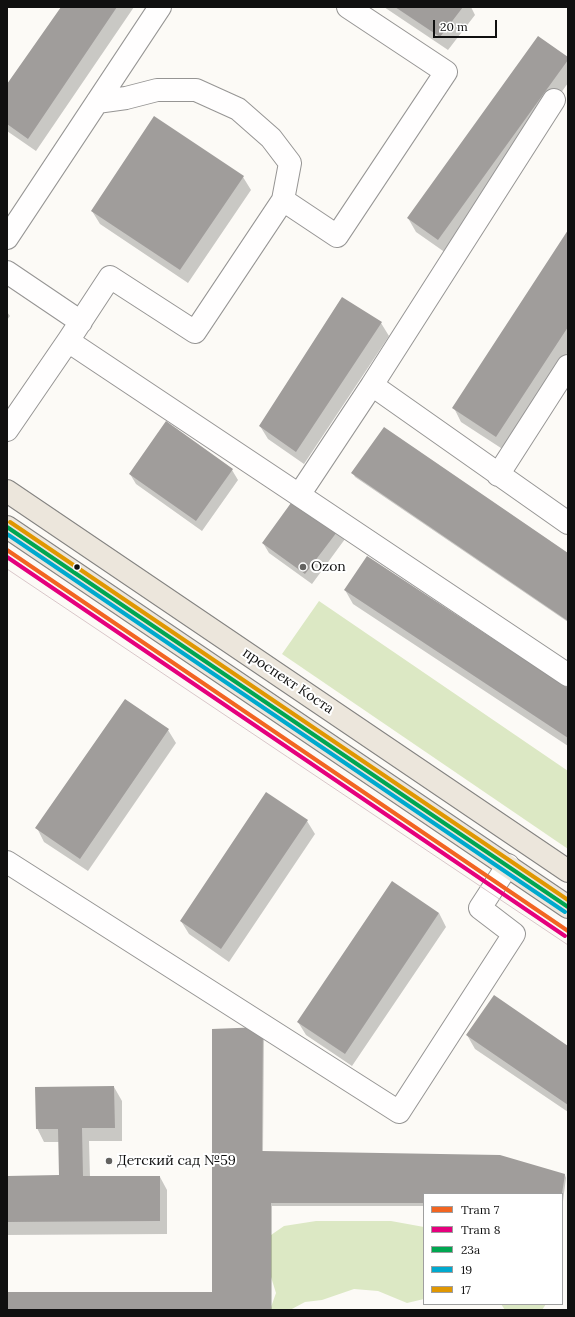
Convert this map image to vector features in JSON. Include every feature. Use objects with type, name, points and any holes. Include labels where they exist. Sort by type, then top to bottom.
[{"type":"main road","name":"проспект Коста","points":[[7,491],[568,871]]},
{"type":"main road","points":[[7,527],[568,907]]},
{"type":"lane","points":[[7,238],[160,7]]},
{"type":"lane","points":[[282,200],[337,236],[446,72],[348,7]]},
{"type":"lane","points":[[7,430],[110,277],[195,332],[282,200],[290,163],[271,138],[238,109],[196,90],[157,90],[126,98],[97,102]]},
{"type":"lane","points":[[300,495],[554,100]]},
{"type":"lane","points":[[7,272],[80,322]]},
{"type":"lane","points":[[68,341],[568,675]]},
{"type":"lane","points":[[498,475],[568,366]]},
{"type":"lane","points":[[372,385],[568,523]]},
{"type":"lane","points":[[7,862],[399,1112],[514,934],[480,908],[508,865]]},
{"type":"green space","points":[[319,601],[568,771],[568,849],[282,654]]},
{"type":"green space","points":[[316,1221],[391,1221],[423,1227],[423,1299],[407,1303],[378,1291],[354,1289],[322,1300],[305,1302],[290,1310],[270,1310],[276,1293],[266,1261],[271,1235],[284,1226]]},
{"type":"green space","points":[[502,1305],[545,1305],[542,1310],[505,1310]]},
{"type":"building","points":[[61,7],[117,7],[28,139],[7,124],[7,84]]},
{"type":"building","points":[[395,7],[463,7],[440,37]]},
{"type":"building","points":[[538,36],[568,57],[568,60],[438,240],[407,218]]},
{"type":"building","points":[[154,116],[244,176],[180,270],[91,211]]},
{"type":"building","points":[[568,230],[568,327],[496,437],[452,408]]},
{"type":"building","points":[[342,297],[382,322],[296,452],[259,426]]},
{"type":"building","points":[[166,421],[233,469],[196,521],[129,474]]},
{"type":"building","points":[[384,427],[568,553],[568,621],[351,473]]},
{"type":"building","points":[[296,496],[340,528],[305,574],[262,543]]},
{"type":"building","points":[[367,556],[568,688],[568,738],[344,590]]},
{"type":"building","points":[[125,699],[169,729],[80,859],[35,828]]},
{"type":"building","points":[[266,792],[308,820],[221,949],[180,921]]},
{"type":"building","points":[[392,881],[439,913],[345,1054],[297,1022]]},
{"type":"building","points":[[494,995],[568,1046],[568,1105],[466,1035]]},
{"type":"building","points":[[263,1027],[262,1151],[500,1155],[565,1174],[562,1193],[423,1193],[423,1203],[271,1203],[271,1310],[7,1310],[7,1292],[212,1292],[212,1029]]},
{"type":"building","points":[[114,1086],[115,1128],[82,1128],[83,1176],[160,1176],[160,1221],[7,1222],[7,1176],[59,1175],[58,1129],[36,1129],[35,1087]]},
{"type":"tram line","name":"7","points":[[7,550],[568,931]]},
{"type":"tram line","name":"8","points":[[7,557],[565,936]]},
{"type":"tram line","points":[[7,569],[568,945]]},
{"type":"transit line","name":"17","points":[[10,522],[568,900]]},
{"type":"transit line","name":"23a","points":[[7,527],[568,907]]},
{"type":"transit line","name":"19","points":[[7,534],[565,912]]},
{"type":"place","name":"Ozon","points":[[303,567]]},
{"type":"place","name":"Детский сад №59","points":[[109,1161]]}]
